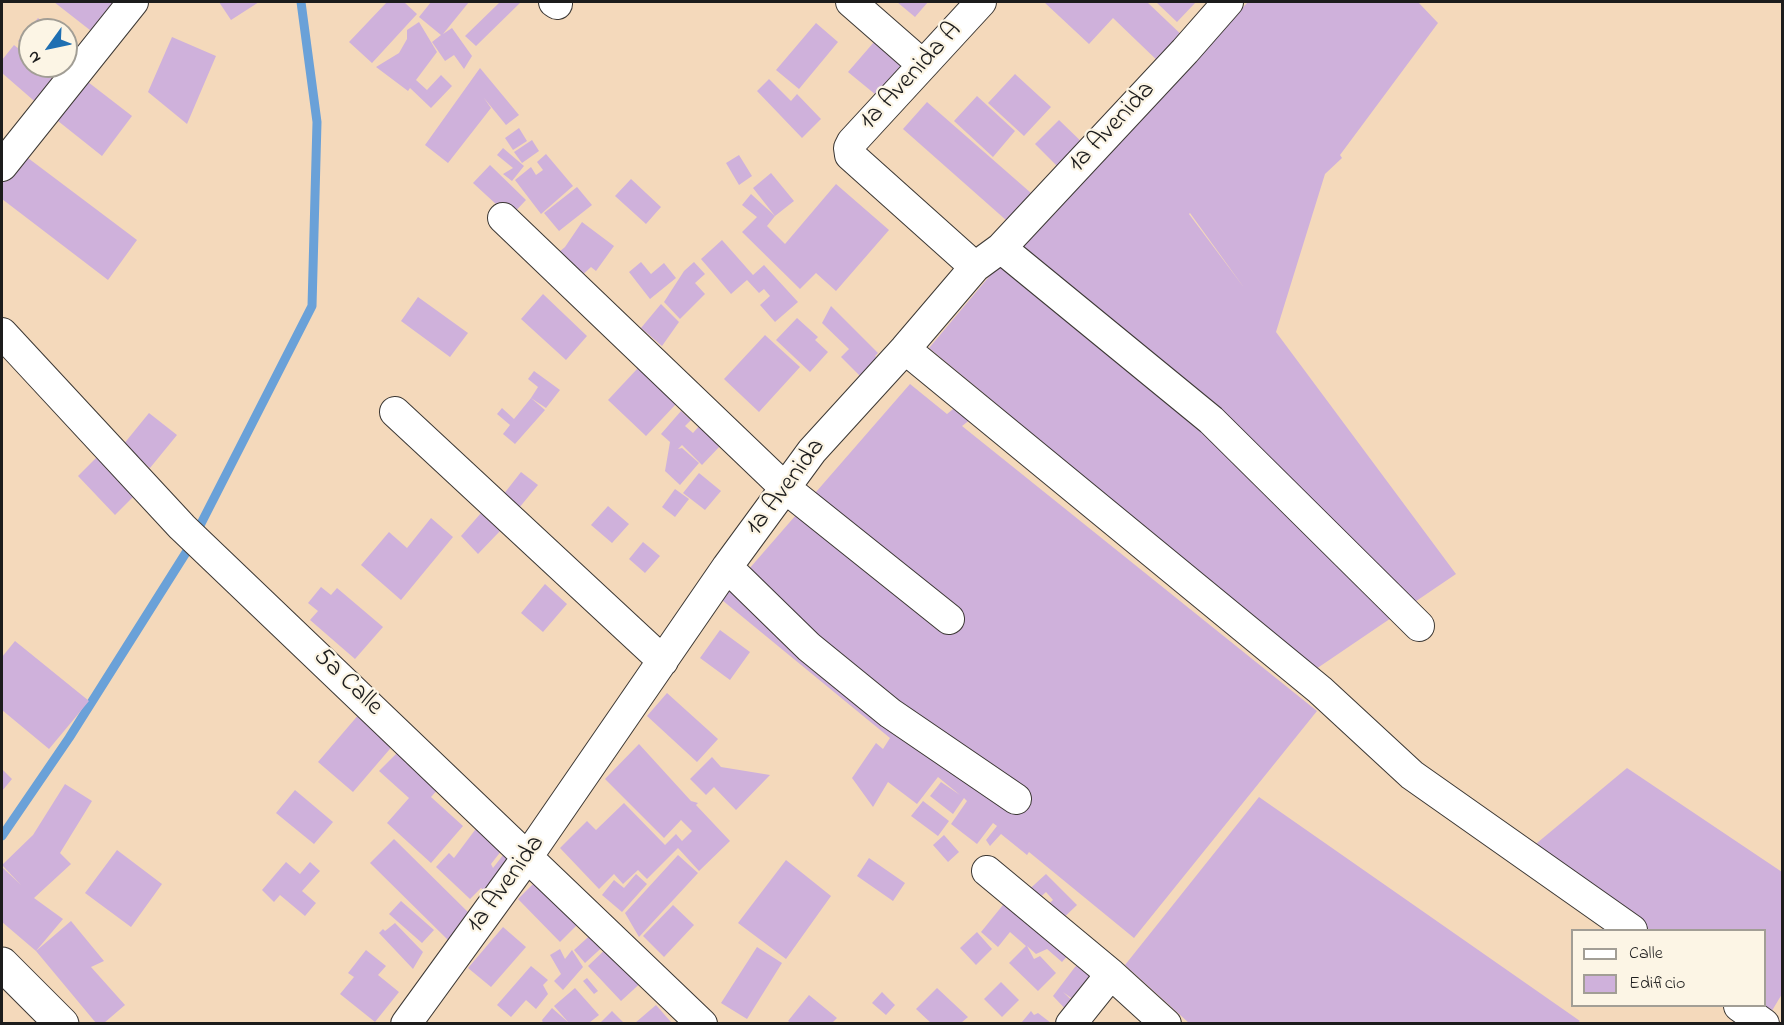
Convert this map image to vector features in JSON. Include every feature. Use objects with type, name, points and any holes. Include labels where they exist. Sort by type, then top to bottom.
[{"type":"main road","points":[[2,964],[62,1023]]},
{"type":"street","points":[[2,166],[134,2]]},
{"type":"street","points":[[851,2],[923,65]]},
{"type":"street","name":"1a Avenida A","points":[[975,267],[850,154],[852,142],[981,2]]},
{"type":"street","name":"1a Avenida","points":[[406,1023],[528,856],[727,567],[812,451],[905,349],[975,267],[1001,248],[1228,2]]},
{"type":"street","points":[[502,218],[784,487],[949,618]]},
{"type":"street","points":[[1001,248],[1211,420],[1419,626]]},
{"type":"street","name":"5a Calle","points":[[2,333],[193,537],[702,1023]]},
{"type":"street","points":[[905,349],[1320,690],[1412,775],[1631,929]]},
{"type":"street","points":[[396,412],[663,661]]},
{"type":"street","points":[[727,567],[808,647],[890,713],[1016,799]]},
{"type":"street","points":[[987,872],[1111,974],[1166,1023]]},
{"type":"street","points":[[1071,1023],[1111,974]]},
{"type":"street","points":[[1742,1007],[1764,1023]]},
{"type":"street","points":[[1774,1023],[1782,1012]]},
{"type":"building","points":[[54,2],[118,2],[95,34],[78,21],[78,18],[74,18]]},
{"type":"building","points":[[219,2],[259,2],[231,20]]},
{"type":"building","points":[[387,2],[404,2],[417,14],[372,63],[349,42]]},
{"type":"building","points":[[431,2],[469,2],[443,34],[452,28],[472,56],[464,69],[454,55],[445,61],[432,42],[441,35],[419,17]]},
{"type":"building","points":[[500,2],[521,2],[476,46],[465,36]]},
{"type":"building","points":[[897,2],[928,2],[915,17]]},
{"type":"building","points":[[1044,2],[1147,2],[1187,40],[1163,66],[1113,18],[1089,44]]},
{"type":"building","points":[[1156,2],[1196,2],[1177,22]]},
{"type":"building","points":[[1248,2],[1418,2],[1438,23],[1340,155],[1342,158],[1325,174],[1276,332],[1456,574],[1316,669],[929,348],[1120,121],[1125,129]],"holes":[[[1190,213],[1245,289],[1189,214]]]},
{"type":"building","points":[[419,22],[437,52],[416,80],[427,90],[441,75],[452,86],[431,108],[410,88],[408,91],[376,67],[399,53],[407,39],[407,30]]},
{"type":"building","points":[[816,23],[838,42],[799,89],[776,70]]},
{"type":"building","points":[[172,37],[216,56],[187,124],[148,92]]},
{"type":"building","points":[[874,42],[901,66],[876,95],[848,72]]},
{"type":"building","points":[[14,45],[18,48],[18,78],[52,78],[59,84],[40,106],[2,73],[2,60]]},
{"type":"building","points":[[480,68],[519,115],[506,125],[484,98],[491,108],[448,163],[425,145]]},
{"type":"building","points":[[1015,74],[1051,107],[1024,136],[988,103]]},
{"type":"building","points":[[769,79],[791,101],[797,94],[821,119],[802,138],[757,91]]},
{"type":"building","points":[[88,82],[132,116],[102,156],[58,121]]},
{"type":"building","points":[[977,96],[1015,131],[993,157],[954,121]]},
{"type":"building","points":[[927,102],[1039,200],[1015,228],[903,129]]},
{"type":"building","points":[[1059,120],[1089,149],[1064,173],[1035,144]]},
{"type":"building","points":[[519,128],[527,141],[513,150],[505,138]]},
{"type":"building","points":[[532,140],[539,151],[522,163],[514,152]]},
{"type":"building","points":[[503,148],[524,166],[512,181],[503,174],[513,168],[497,155]]},
{"type":"building","points":[[20,152],[137,240],[108,280],[2,199],[2,176]]},
{"type":"building","points":[[546,154],[573,186],[541,214],[515,180],[531,167],[536,175],[543,170],[537,162]]},
{"type":"building","points":[[739,155],[752,176],[739,185],[726,163]]},
{"type":"building","points":[[490,165],[526,200],[510,217],[473,183]]},
{"type":"building","points":[[771,173],[794,201],[775,216],[753,188]]},
{"type":"building","points":[[631,179],[661,207],[646,224],[615,196]]},
{"type":"building","points":[[836,184],[889,230],[836,291],[816,273],[800,289],[742,232],[757,217],[742,205],[751,194],[775,216],[767,226],[785,244]]},
{"type":"building","points":[[577,187],[592,205],[559,231],[544,213]]},
{"type":"building","points":[[582,222],[614,246],[596,271],[591,267],[575,282],[553,257],[565,247]]},
{"type":"building","points":[[722,240],[753,275],[764,265],[798,302],[775,322],[760,305],[770,296],[764,289],[759,293],[747,280],[731,294],[701,259]]},
{"type":"building","points":[[641,262],[651,274],[664,263],[676,278],[650,299],[629,272]]},
{"type":"building","points":[[694,262],[705,274],[695,283],[705,294],[680,319],[664,302],[684,271]]},
{"type":"building","points":[[543,294],[587,336],[566,360],[521,319]]},
{"type":"building","points":[[418,297],[468,333],[450,357],[401,321]]},
{"type":"building","points":[[661,304],[679,322],[662,346],[641,328]]},
{"type":"building","points":[[831,306],[878,353],[875,356],[886,367],[869,385],[841,357],[849,349],[822,323]]},
{"type":"building","points":[[797,318],[818,337],[815,340],[828,352],[810,372],[776,340]]},
{"type":"building","points":[[765,335],[800,367],[759,412],[724,379]]},
{"type":"building","points":[[638,368],[676,404],[646,436],[608,400]]},
{"type":"building","points":[[534,371],[560,390],[546,408],[531,398],[538,387],[528,379]]},
{"type":"building","points":[[910,384],[947,414],[958,405],[975,416],[962,426],[1317,711],[1134,938],[1029,852],[1027,855],[1001,834],[990,846],[986,840],[997,826],[993,823],[977,844],[951,824],[967,801],[964,798],[953,814],[930,796],[941,782],[960,795],[938,777],[917,804],[888,782],[873,807],[852,778],[876,743],[883,749],[890,738],[722,600]]},
{"type":"building","points":[[531,398],[545,410],[515,444],[503,434],[510,425],[497,414],[502,408],[514,419]]},
{"type":"building","points":[[681,411],[691,420],[685,426],[693,433],[700,425],[721,445],[702,465],[682,445],[678,449],[682,448],[699,463],[680,485],[665,471],[670,442],[661,434]]},
{"type":"building","points":[[149,413],[177,435],[150,468],[123,445]]},
{"type":"building","points":[[101,453],[138,492],[115,515],[78,476]]},
{"type":"building","points":[[521,472],[538,485],[519,508],[503,495]]},
{"type":"building","points":[[699,473],[721,491],[705,510],[683,493]]},
{"type":"building","points":[[675,489],[689,499],[675,517],[662,507]]},
{"type":"building","points":[[608,506],[629,524],[612,543],[591,525]]},
{"type":"building","points":[[481,513],[500,531],[478,554],[461,536]]},
{"type":"building","points":[[431,518],[453,537],[401,600],[361,565],[389,532],[407,548]]},
{"type":"building","points":[[643,542],[660,556],[645,573],[629,559]]},
{"type":"building","points":[[545,584],[567,604],[543,632],[521,613]]},
{"type":"building","points":[[321,587],[331,595],[337,588],[383,627],[355,659],[310,620],[318,611],[308,603]]},
{"type":"building","points":[[720,630],[750,652],[730,680],[700,658]]},
{"type":"building","points":[[15,641],[89,701],[49,749],[2,710],[2,657]]},
{"type":"building","points":[[667,693],[718,739],[697,762],[647,716]]},
{"type":"building","points":[[360,713],[395,743],[353,792],[318,762]]},
{"type":"building","points":[[639,744],[691,801],[698,803],[696,805],[730,841],[699,871],[678,848],[647,879],[638,870],[623,884],[614,874],[599,889],[560,848],[587,821],[596,830],[624,803],[665,845],[676,834],[682,841],[692,831],[681,820],[664,838],[605,779]]},
{"type":"building","points":[[400,750],[440,787],[431,797],[463,826],[431,863],[387,823],[409,798],[379,771]]},
{"type":"building","points":[[712,757],[721,767],[770,775],[736,810],[714,787],[706,795],[690,779]]},
{"type":"building","points":[[1627,768],[1782,872],[1782,994],[1770,1014],[1760,1007],[1766,1007],[1766,929],[1649,929],[1531,848]]},
{"type":"building","points":[[2,769],[12,779],[2,791]]},
{"type":"building","points":[[65,784],[92,801],[60,853],[71,864],[34,898],[63,919],[36,951],[2,922],[3,868],[21,885],[2,865],[33,835]]},
{"type":"building","points":[[295,790],[333,822],[314,844],[276,813]]},
{"type":"building","points":[[1259,797],[1580,1021],[1577,1023],[1189,1023],[1125,965]]},
{"type":"building","points":[[923,801],[949,821],[938,836],[911,816]]},
{"type":"building","points":[[481,822],[502,850],[491,864],[493,868],[507,850],[514,860],[489,894],[481,888],[470,899],[436,867],[449,853],[454,858]]},
{"type":"building","points":[[944,835],[959,852],[948,862],[933,845]]},
{"type":"building","points":[[394,839],[473,917],[449,941],[370,863]]},
{"type":"building","points":[[117,850],[162,884],[131,927],[85,893]]},
{"type":"building","points":[[678,855],[698,873],[639,937],[625,913]]},
{"type":"building","points":[[869,858],[905,883],[893,901],[857,876]]},
{"type":"building","points":[[786,860],[831,896],[786,959],[738,923]]},
{"type":"building","points":[[286,862],[300,874],[310,862],[320,871],[302,891],[316,903],[305,916],[280,895],[274,902],[262,890]]},
{"type":"building","points":[[636,874],[647,884],[622,912],[602,895],[614,880],[624,888]]},
{"type":"building","points":[[1046,874],[1077,905],[1056,925],[1042,910],[1053,900],[1046,892],[1035,902],[1023,895]]},
{"type":"building","points":[[538,879],[581,921],[560,942],[518,899]]},
{"type":"building","points":[[1007,900],[1070,953],[1062,962],[1047,949],[1036,954],[1027,946],[1034,959],[1040,956],[1056,973],[1038,991],[1009,963],[1026,946],[1010,932],[998,947],[981,932]]},
{"type":"building","points":[[401,901],[434,930],[422,943],[389,914]]},
{"type":"building","points":[[673,905],[694,925],[664,957],[643,936]]},
{"type":"building","points":[[71,921],[104,961],[91,967],[125,1005],[104,1023],[96,1023],[36,951]]},
{"type":"building","points":[[395,923],[423,952],[413,969],[379,933]]},
{"type":"building","points":[[503,927],[526,947],[491,987],[468,968]]},
{"type":"building","points":[[598,928],[609,941],[585,963],[574,950]]},
{"type":"building","points":[[977,932],[992,949],[976,965],[960,948]]},
{"type":"building","points":[[611,944],[645,979],[621,1001],[588,966]]},
{"type":"building","points":[[757,947],[782,963],[747,1019],[721,1003]]},
{"type":"building","points":[[560,949],[565,959],[572,950],[583,967],[563,990],[554,981],[561,974],[550,955]]},
{"type":"building","points":[[366,950],[386,966],[378,975],[399,992],[375,1022],[340,994],[354,977],[348,973]]},
{"type":"building","points":[[1086,958],[1094,983],[1088,979],[1093,983],[1078,1003],[1063,992],[1079,1007],[1071,1015],[1053,996],[1075,967]]},
{"type":"building","points":[[531,966],[548,980],[543,985],[548,994],[536,1009],[526,1000],[511,1017],[497,1005]]},
{"type":"building","points":[[587,978],[598,991],[594,994],[583,981]]},
{"type":"building","points":[[1001,982],[1019,1000],[1002,1017],[984,999]]},
{"type":"building","points":[[575,988],[599,1015],[589,1023],[569,1023],[554,1006]]},
{"type":"building","points":[[937,988],[968,1017],[961,1023],[931,1023],[916,1009]]},
{"type":"building","points":[[882,992],[895,1005],[886,1015],[872,1003]]},
{"type":"building","points":[[809,995],[837,1018],[832,1023],[791,1023],[788,1021]]},
{"type":"building","points":[[656,1005],[671,1022],[635,1023]]},
{"type":"building","points":[[552,1008],[569,1023],[543,1023],[542,1020]]},
{"type":"building","points":[[612,1011],[624,1023],[600,1023]]},
{"type":"building","points":[[1031,1011],[1034,1015],[1038,1013],[1051,1023],[1022,1022]]},
{"type":"waterway","points":[[2,836],[69,738],[187,551],[312,306],[317,122],[301,2]]}]
